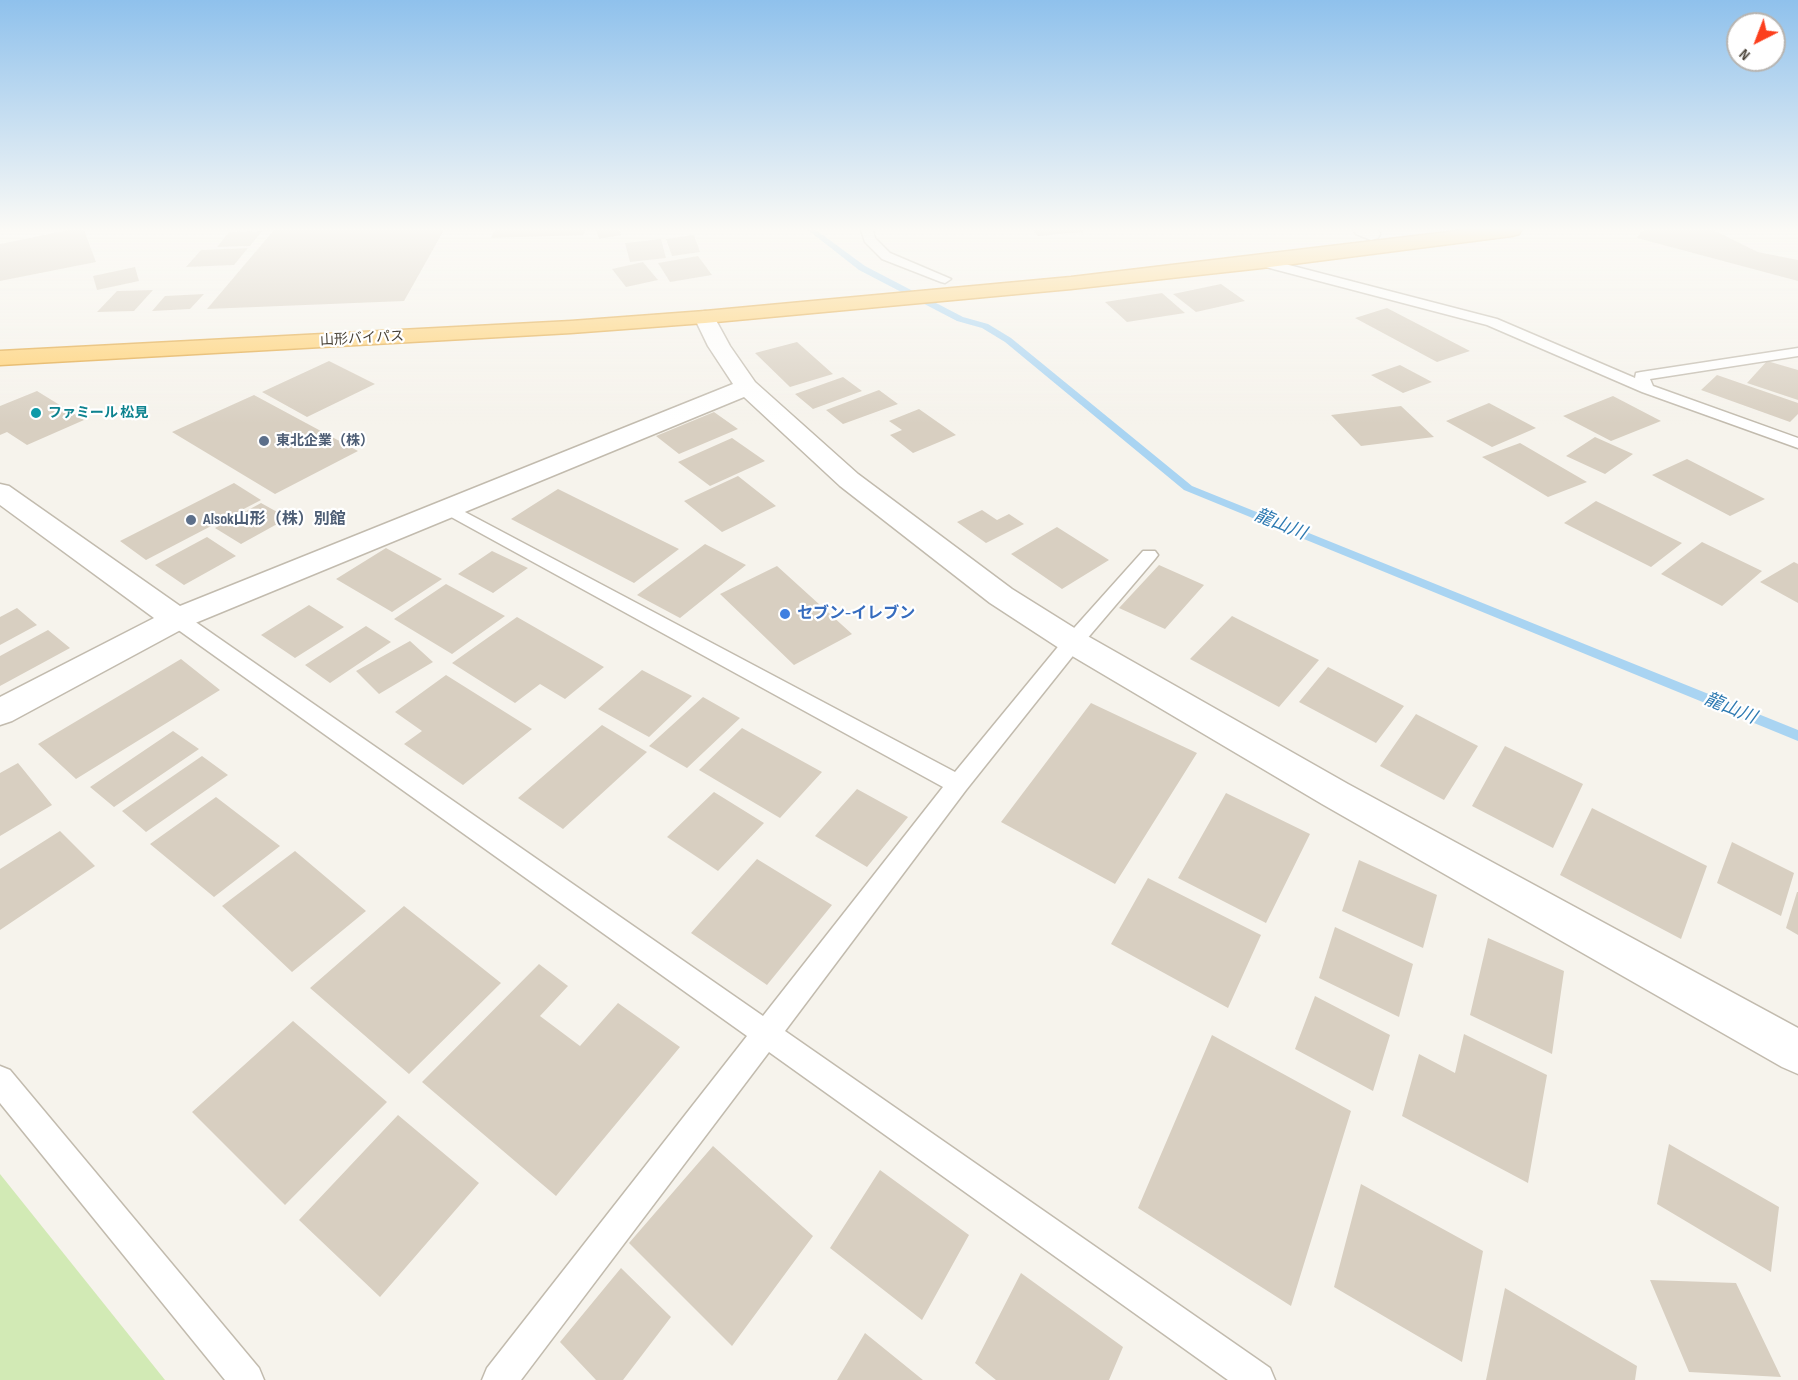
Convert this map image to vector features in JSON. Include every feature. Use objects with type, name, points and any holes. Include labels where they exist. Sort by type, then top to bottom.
[{"type":"highway","name":"山形バイパス","points":[[41,336],[387,321],[797,300],[863,294]]},
{"type":"highway","name":"山形バイパス","points":[[0,358],[559,328],[705,316],[797,300]]},
{"type":"street","points":[[705,316],[719,346],[747,387],[849,480],[1001,596],[1073,642],[1335,794],[1798,1052]]},
{"type":"street","points":[[0,712],[177,619],[747,387]]},
{"type":"street","points":[[0,492],[177,619]]},
{"type":"lane","points":[[1386,294],[1492,322],[1647,389],[1798,443]]},
{"type":"lane","points":[[1647,389],[1641,376],[1798,352]]},
{"type":"lane","points":[[448,508],[958,784]]},
{"type":"lane","points":[[499,1380],[958,784],[1073,642],[1149,555]]},
{"type":"lane","points":[[177,619],[1258,1380]]},
{"type":"lane","points":[[0,1080],[247,1380]]},
{"type":"green space","points":[[0,1174],[165,1380],[0,1380]]},
{"type":"building","points":[[114,294],[149,294],[134,311],[97,312]]},
{"type":"building","points":[[204,294],[190,309],[152,311],[165,296]]},
{"type":"building","points":[[219,294],[408,294],[404,301],[207,309]]},
{"type":"building","points":[[1164,294],[1185,313],[1127,322],[1105,302]]},
{"type":"building","points":[[1174,294],[1236,294],[1245,301],[1196,312]]},
{"type":"building","points":[[1387,308],[1470,351],[1437,362],[1355,318]]},
{"type":"building","points":[[797,342],[833,374],[790,387],[755,353]]},
{"type":"building","points":[[329,361],[375,384],[307,417],[262,392]]},
{"type":"building","points":[[1767,361],[1798,370],[1798,400],[1747,383]]},
{"type":"building","points":[[1400,365],[1432,382],[1403,393],[1371,375]]},
{"type":"building","points":[[1717,375],[1798,403],[1798,414],[1790,422],[1701,390]]},
{"type":"building","points":[[843,377],[862,391],[813,409],[795,394]]},
{"type":"building","points":[[879,390],[898,404],[843,424],[826,410]]},
{"type":"building","name":"ファミール 松見","points":[[37,391],[84,420],[27,445],[7,432],[0,435],[0,406]]},
{"type":"building","name":"東北企業（株）","points":[[254,395],[358,451],[275,494],[172,432]]},
{"type":"building","points":[[1613,396],[1661,421],[1611,441],[1563,416]]},
{"type":"building","points":[[1489,403],[1536,428],[1492,447],[1446,421]]},
{"type":"building","points":[[1401,406],[1434,437],[1361,446],[1331,415]]},
{"type":"building","points":[[919,409],[956,435],[913,453],[890,435],[902,430],[889,421]]},
{"type":"building","points":[[714,412],[738,429],[679,454],[656,436]]},
{"type":"building","points":[[1595,437],[1633,454],[1605,474],[1566,456]]},
{"type":"building","points":[[732,438],[765,461],[710,486],[678,462]]},
{"type":"building","points":[[1520,443],[1587,482],[1548,497],[1482,457]]},
{"type":"building","points":[[1687,459],[1765,499],[1730,516],[1652,475]]},
{"type":"building","points":[[738,476],[776,506],[722,532],[684,501]]},
{"type":"building","name":"Alsok山形（株）別館","points":[[234,483],[261,500],[146,560],[120,541]]},
{"type":"building","points":[[558,489],[679,549],[634,583],[511,519]]},
{"type":"building","points":[[1596,501],[1682,543],[1651,567],[1564,523]]},
{"type":"building","points":[[261,503],[288,518],[241,544],[215,528]]},
{"type":"building","points":[[982,510],[997,520],[1009,514],[1024,524],[986,543],[957,522]]},
{"type":"building","points":[[1057,527],[1109,560],[1062,589],[1011,554]]},
{"type":"building","points":[[207,537],[236,556],[184,585],[155,565]]},
{"type":"building","points":[[1702,542],[1762,571],[1722,606],[1661,574]]},
{"type":"building","points":[[705,544],[746,565],[680,618],[637,595]]},
{"type":"building","points":[[386,548],[442,579],[392,612],[336,579]]},
{"type":"building","points":[[492,551],[528,568],[493,593],[458,574]]},
{"type":"building","points":[[1794,562],[1798,564],[1798,603],[1760,582]]},
{"type":"building","points":[[1159,565],[1204,585],[1165,629],[1119,608]]},
{"type":"building","name":"セブン-イレブン","points":[[777,566],[852,634],[794,665],[720,594]]},
{"type":"building","points":[[446,584],[505,616],[452,654],[394,619]]},
{"type":"building","points":[[309,605],[344,627],[295,658],[261,635]]},
{"type":"building","points":[[17,608],[37,625],[0,645],[0,617]]},
{"type":"building","points":[[1232,616],[1319,660],[1279,707],[1190,659]]},
{"type":"building","points":[[517,617],[604,667],[565,699],[540,684],[515,703],[452,663]]},
{"type":"building","points":[[366,626],[391,642],[330,683],[305,665]]},
{"type":"building","points":[[48,630],[70,648],[0,686],[0,656]]},
{"type":"building","points":[[410,641],[433,662],[379,694],[356,671]]},
{"type":"building","points":[[181,659],[220,690],[76,779],[38,744]]},
{"type":"building","points":[[1328,667],[1404,706],[1376,743],[1299,702]]},
{"type":"building","points":[[642,670],[692,696],[649,737],[598,709]]},
{"type":"building","points":[[446,675],[532,729],[463,785],[404,744],[422,731],[395,712]]},
{"type":"building","points":[[703,697],[740,718],[687,768],[649,746]]},
{"type":"building","points":[[1091,703],[1197,753],[1115,884],[1001,822]]},
{"type":"building","points":[[1416,714],[1478,746],[1444,800],[1380,766]]},
{"type":"building","points":[[602,725],[647,752],[563,829],[518,798]]},
{"type":"building","points":[[742,728],[822,772],[780,818],[699,770]]},
{"type":"building","points":[[173,731],[199,749],[114,807],[90,787]]},
{"type":"building","points":[[1505,746],[1583,784],[1553,848],[1472,806]]},
{"type":"building","points":[[202,756],[228,775],[146,832],[122,811]]},
{"type":"building","points":[[18,763],[52,805],[0,836],[0,773]]},
{"type":"building","points":[[857,789],[908,817],[867,867],[815,836]]},
{"type":"building","points":[[714,792],[764,823],[718,871],[667,837]]},
{"type":"building","points":[[1226,793],[1310,834],[1266,923],[1178,878]]},
{"type":"building","points":[[216,797],[280,846],[214,897],[150,844]]},
{"type":"building","points":[[1592,808],[1707,866],[1681,939],[1560,875]]},
{"type":"building","points":[[60,831],[95,866],[0,930],[0,869]]},
{"type":"building","points":[[1732,842],[1794,873],[1781,916],[1717,883]]},
{"type":"building","points":[[295,851],[366,911],[292,972],[222,906]]},
{"type":"building","points":[[757,859],[832,905],[767,985],[691,933]]},
{"type":"building","points":[[1359,860],[1437,895],[1423,948],[1342,911]]},
{"type":"building","points":[[1148,878],[1261,935],[1228,1008],[1111,944]]},
{"type":"building","points":[[1798,892],[1798,935],[1786,928]]},
{"type":"building","points":[[404,906],[501,983],[409,1074],[310,988]]},
{"type":"building","points":[[1335,927],[1413,964],[1399,1017],[1319,978]]},
{"type":"building","points":[[1488,938],[1564,971],[1552,1054],[1470,1015]]},
{"type":"building","points":[[539,964],[568,986],[540,1016],[580,1046],[618,1003],[680,1047],[556,1196],[422,1082]]},
{"type":"building","points":[[1315,996],[1390,1035],[1373,1091],[1295,1049]]},
{"type":"building","points":[[293,1021],[387,1102],[285,1205],[192,1112]]},
{"type":"building","points":[[1464,1034],[1547,1075],[1528,1183],[1402,1116],[1419,1054],[1455,1073]]},
{"type":"building","points":[[1212,1035],[1351,1111],[1291,1306],[1138,1208]]},
{"type":"building","points":[[398,1115],[479,1183],[380,1297],[299,1220]]},
{"type":"building","points":[[1669,1144],[1779,1207],[1771,1272],[1657,1204]]},
{"type":"building","points":[[713,1146],[813,1236],[732,1346],[629,1243]]},
{"type":"building","points":[[880,1170],[969,1235],[922,1320],[830,1248]]},
{"type":"building","points":[[1361,1184],[1483,1251],[1462,1362],[1334,1287]]},
{"type":"building","points":[[621,1268],[671,1317],[623,1380],[596,1380],[560,1342]]},
{"type":"building","points":[[1021,1273],[1123,1347],[1109,1380],[996,1380],[975,1363]]},
{"type":"building","points":[[1650,1280],[1736,1283],[1781,1377],[1689,1372]]},
{"type":"building","points":[[1505,1288],[1637,1366],[1635,1380],[1486,1380]]},
{"type":"building","points":[[865,1333],[923,1380],[837,1380]]},
{"type":"waterway","name":"龍山川","points":[[913,294],[960,319],[985,326],[1008,340],[1188,488],[1798,736]]},
{"type":"place","name":"ファミール 松見","points":[[36,413]]},
{"type":"place","name":"東北企業（株）","points":[[264,441]]},
{"type":"place","name":"Alsok山形（株）別館","points":[[191,520]]},
{"type":"place","name":"セブン-イレブン","points":[[785,614]]}]
